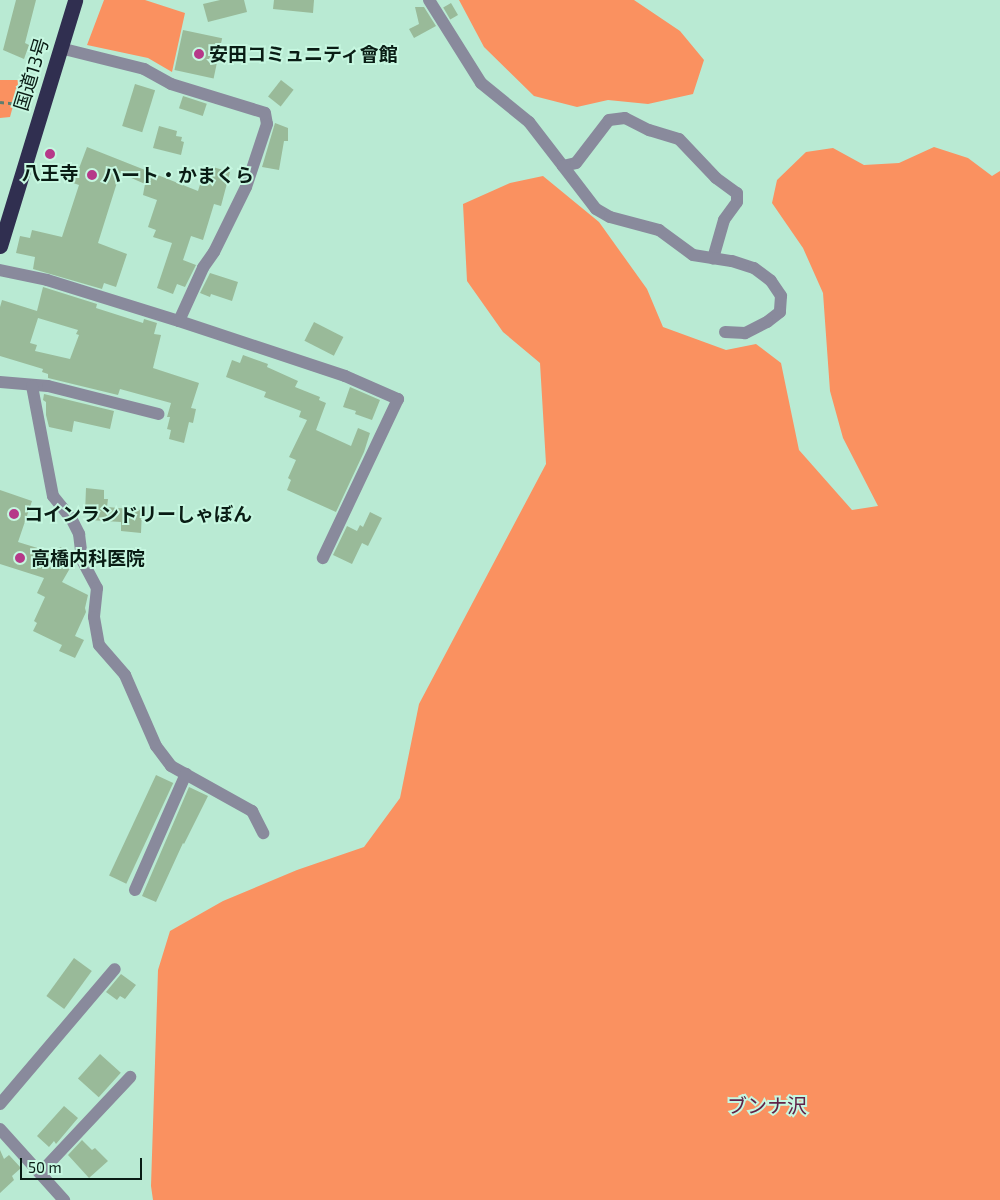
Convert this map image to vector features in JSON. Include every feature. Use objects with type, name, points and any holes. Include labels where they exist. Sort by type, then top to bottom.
[{"type":"highway","name":"国道13号","points":[[0,246],[74,0]]},
{"type":"street","points":[[429,0],[481,84],[529,122],[591,203],[603,213],[630,224],[659,230],[693,255],[754,268],[771,281],[781,296],[780,312],[767,322],[745,332],[725,332]]},
{"type":"street","points":[[60,48],[144,69],[171,84],[266,113],[267,124],[246,187],[214,252],[203,268],[179,321]]},
{"type":"street","points":[[562,166],[576,163],[609,120],[625,118],[649,130],[678,139],[716,178],[737,193],[737,202],[724,220],[713,258]]},
{"type":"street","points":[[0,270],[48,280],[179,321],[345,376],[398,398],[323,558]]},
{"type":"street","points":[[0,382],[48,386],[159,414]]},
{"type":"street","points":[[32,386],[53,496],[71,518],[79,534],[82,560],[97,588],[94,617],[99,645],[129,683],[156,746],[171,766],[252,811],[263,832]]},
{"type":"street","points":[[135,890],[186,774]]},
{"type":"street","points":[[0,1104],[115,969]]},
{"type":"street","points":[[40,1173],[130,1076]]},
{"type":"street","points":[[0,1129],[64,1200]]},
{"type":"path","points":[[0,102],[42,108]]},
{"type":"shaded area","points":[[104,0],[145,0],[185,13],[172,72],[148,58],[87,45]]},
{"type":"shaded area","points":[[459,0],[634,0],[680,31],[704,60],[693,94],[648,104],[608,100],[577,107],[534,96],[484,47]]},
{"type":"shaded area","points":[[0,80],[20,80],[10,117],[0,118]]},
{"type":"shaded area","points":[[934,147],[968,158],[992,176],[1000,171],[1000,1200],[153,1200],[151,1186],[158,970],[170,931],[223,901],[297,870],[364,847],[400,798],[419,704],[546,464],[540,363],[503,332],[467,281],[463,204],[510,183],[543,176],[599,222],[647,289],[663,327],[726,350],[756,344],[781,363],[799,450],[852,510],[878,506],[843,438],[830,391],[823,293],[803,248],[772,203],[777,180],[806,152],[833,148],[864,165],[899,163]]},
{"type":"building","points":[[16,0],[36,0],[25,43],[29,45],[24,59],[3,50]]},
{"type":"building","points":[[220,0],[244,0],[247,12],[208,22],[203,4]]},
{"type":"building","points":[[274,0],[314,0],[313,13],[273,9]]},
{"type":"building","points":[[451,3],[458,15],[450,20],[443,8]]},
{"type":"building","points":[[415,7],[424,7],[436,26],[414,38],[409,29],[419,24]]},
{"type":"building","name":"安田コミュニティ會館","points":[[183,30],[222,38],[214,78],[174,70]]},
{"type":"building","points":[[281,80],[294,90],[281,106],[268,97]]},
{"type":"building","points":[[135,84],[155,90],[142,132],[122,126]]},
{"type":"building","points":[[183,96],[207,104],[203,116],[179,108]]},
{"type":"building","points":[[275,123],[288,128],[288,141],[284,141],[279,170],[262,167]]},
{"type":"building","points":[[159,126],[177,131],[176,136],[182,137],[181,141],[184,142],[181,155],[153,148]]},
{"type":"building","points":[[87,147],[198,191],[206,165],[230,172],[221,206],[214,204],[203,240],[191,236],[183,260],[196,265],[185,287],[177,284],[173,294],[157,288],[172,243],[153,237],[156,230],[148,227],[157,200],[143,195],[145,184],[120,173],[98,243],[127,254],[116,287],[104,283],[102,289],[33,269],[35,257],[16,253],[20,236],[30,238],[32,230],[62,237],[79,185],[64,180],[68,168],[78,171]]},
{"type":"building","points":[[210,273],[238,282],[232,301],[211,294],[210,297],[200,293]]},
{"type":"building","points":[[43,287],[97,304],[96,308],[143,323],[144,319],[157,323],[154,334],[161,335],[153,368],[199,383],[191,408],[196,409],[193,423],[189,422],[184,443],[169,439],[171,430],[167,429],[170,417],[167,417],[171,403],[120,389],[118,395],[48,378],[48,374],[42,372],[43,369],[0,356],[0,307],[2,300],[37,311]],"holes":[[[38,318],[78,330],[76,334],[79,335],[70,359],[35,351],[37,345],[30,343]]]},
{"type":"building","points":[[314,322],[343,337],[334,356],[304,341]]},
{"type":"building","points":[[243,355],[268,364],[267,367],[298,381],[295,387],[320,397],[319,400],[326,403],[316,430],[351,446],[358,428],[370,433],[364,452],[336,512],[287,490],[291,480],[288,478],[296,460],[289,457],[307,420],[299,417],[301,411],[264,397],[266,392],[226,377],[232,360],[240,363]]},
{"type":"building","points":[[350,387],[380,400],[372,420],[355,414],[356,411],[343,407]]},
{"type":"building","points":[[44,394],[114,411],[110,429],[74,421],[72,432],[49,427],[46,415],[46,402],[43,400]]},
{"type":"building","points":[[86,488],[104,490],[104,499],[108,499],[107,507],[142,510],[141,533],[121,531],[121,522],[89,520],[90,513],[85,513]]},
{"type":"building","points":[[0,490],[32,501],[18,542],[57,554],[60,547],[73,553],[70,561],[73,563],[62,582],[88,595],[86,612],[75,636],[84,640],[75,658],[59,651],[62,645],[33,631],[37,623],[34,621],[45,597],[37,593],[44,578],[0,564]]},
{"type":"building","points":[[370,512],[382,518],[368,546],[362,543],[352,564],[333,555],[347,526],[357,531],[360,525],[363,527]]},
{"type":"building","points":[[156,775],[173,783],[126,884],[109,876]]},
{"type":"building","points":[[189,787],[208,796],[183,843],[156,902],[142,896]]},
{"type":"building","points":[[74,958],[92,971],[64,1009],[46,996]]},
{"type":"building","points":[[121,974],[136,985],[125,999],[120,996],[117,1000],[106,992]]},
{"type":"building","points":[[100,1054],[121,1073],[99,1097],[78,1079]]},
{"type":"building","points":[[64,1106],[78,1118],[56,1144],[54,1141],[49,1147],[37,1136]]},
{"type":"building","points":[[82,1140],[92,1150],[95,1148],[108,1161],[89,1178],[68,1155]]},
{"type":"building","points":[[0,1150],[4,1159],[9,1155],[21,1168],[12,1176],[14,1180],[0,1193]]},
{"type":"place","name":"安田コミュニティ會館","points":[[199,54]]},
{"type":"place","name":"八王寺","points":[[50,154]]},
{"type":"place","name":"ハート・かまくら","points":[[92,175]]},
{"type":"place","name":"コインランドリーしゃぼん","points":[[14,514]]},
{"type":"place","name":"高橋内科医院","points":[[20,558]]},
{"type":"district","name":"ブンナ沢","points":[[767,1105]]}]
